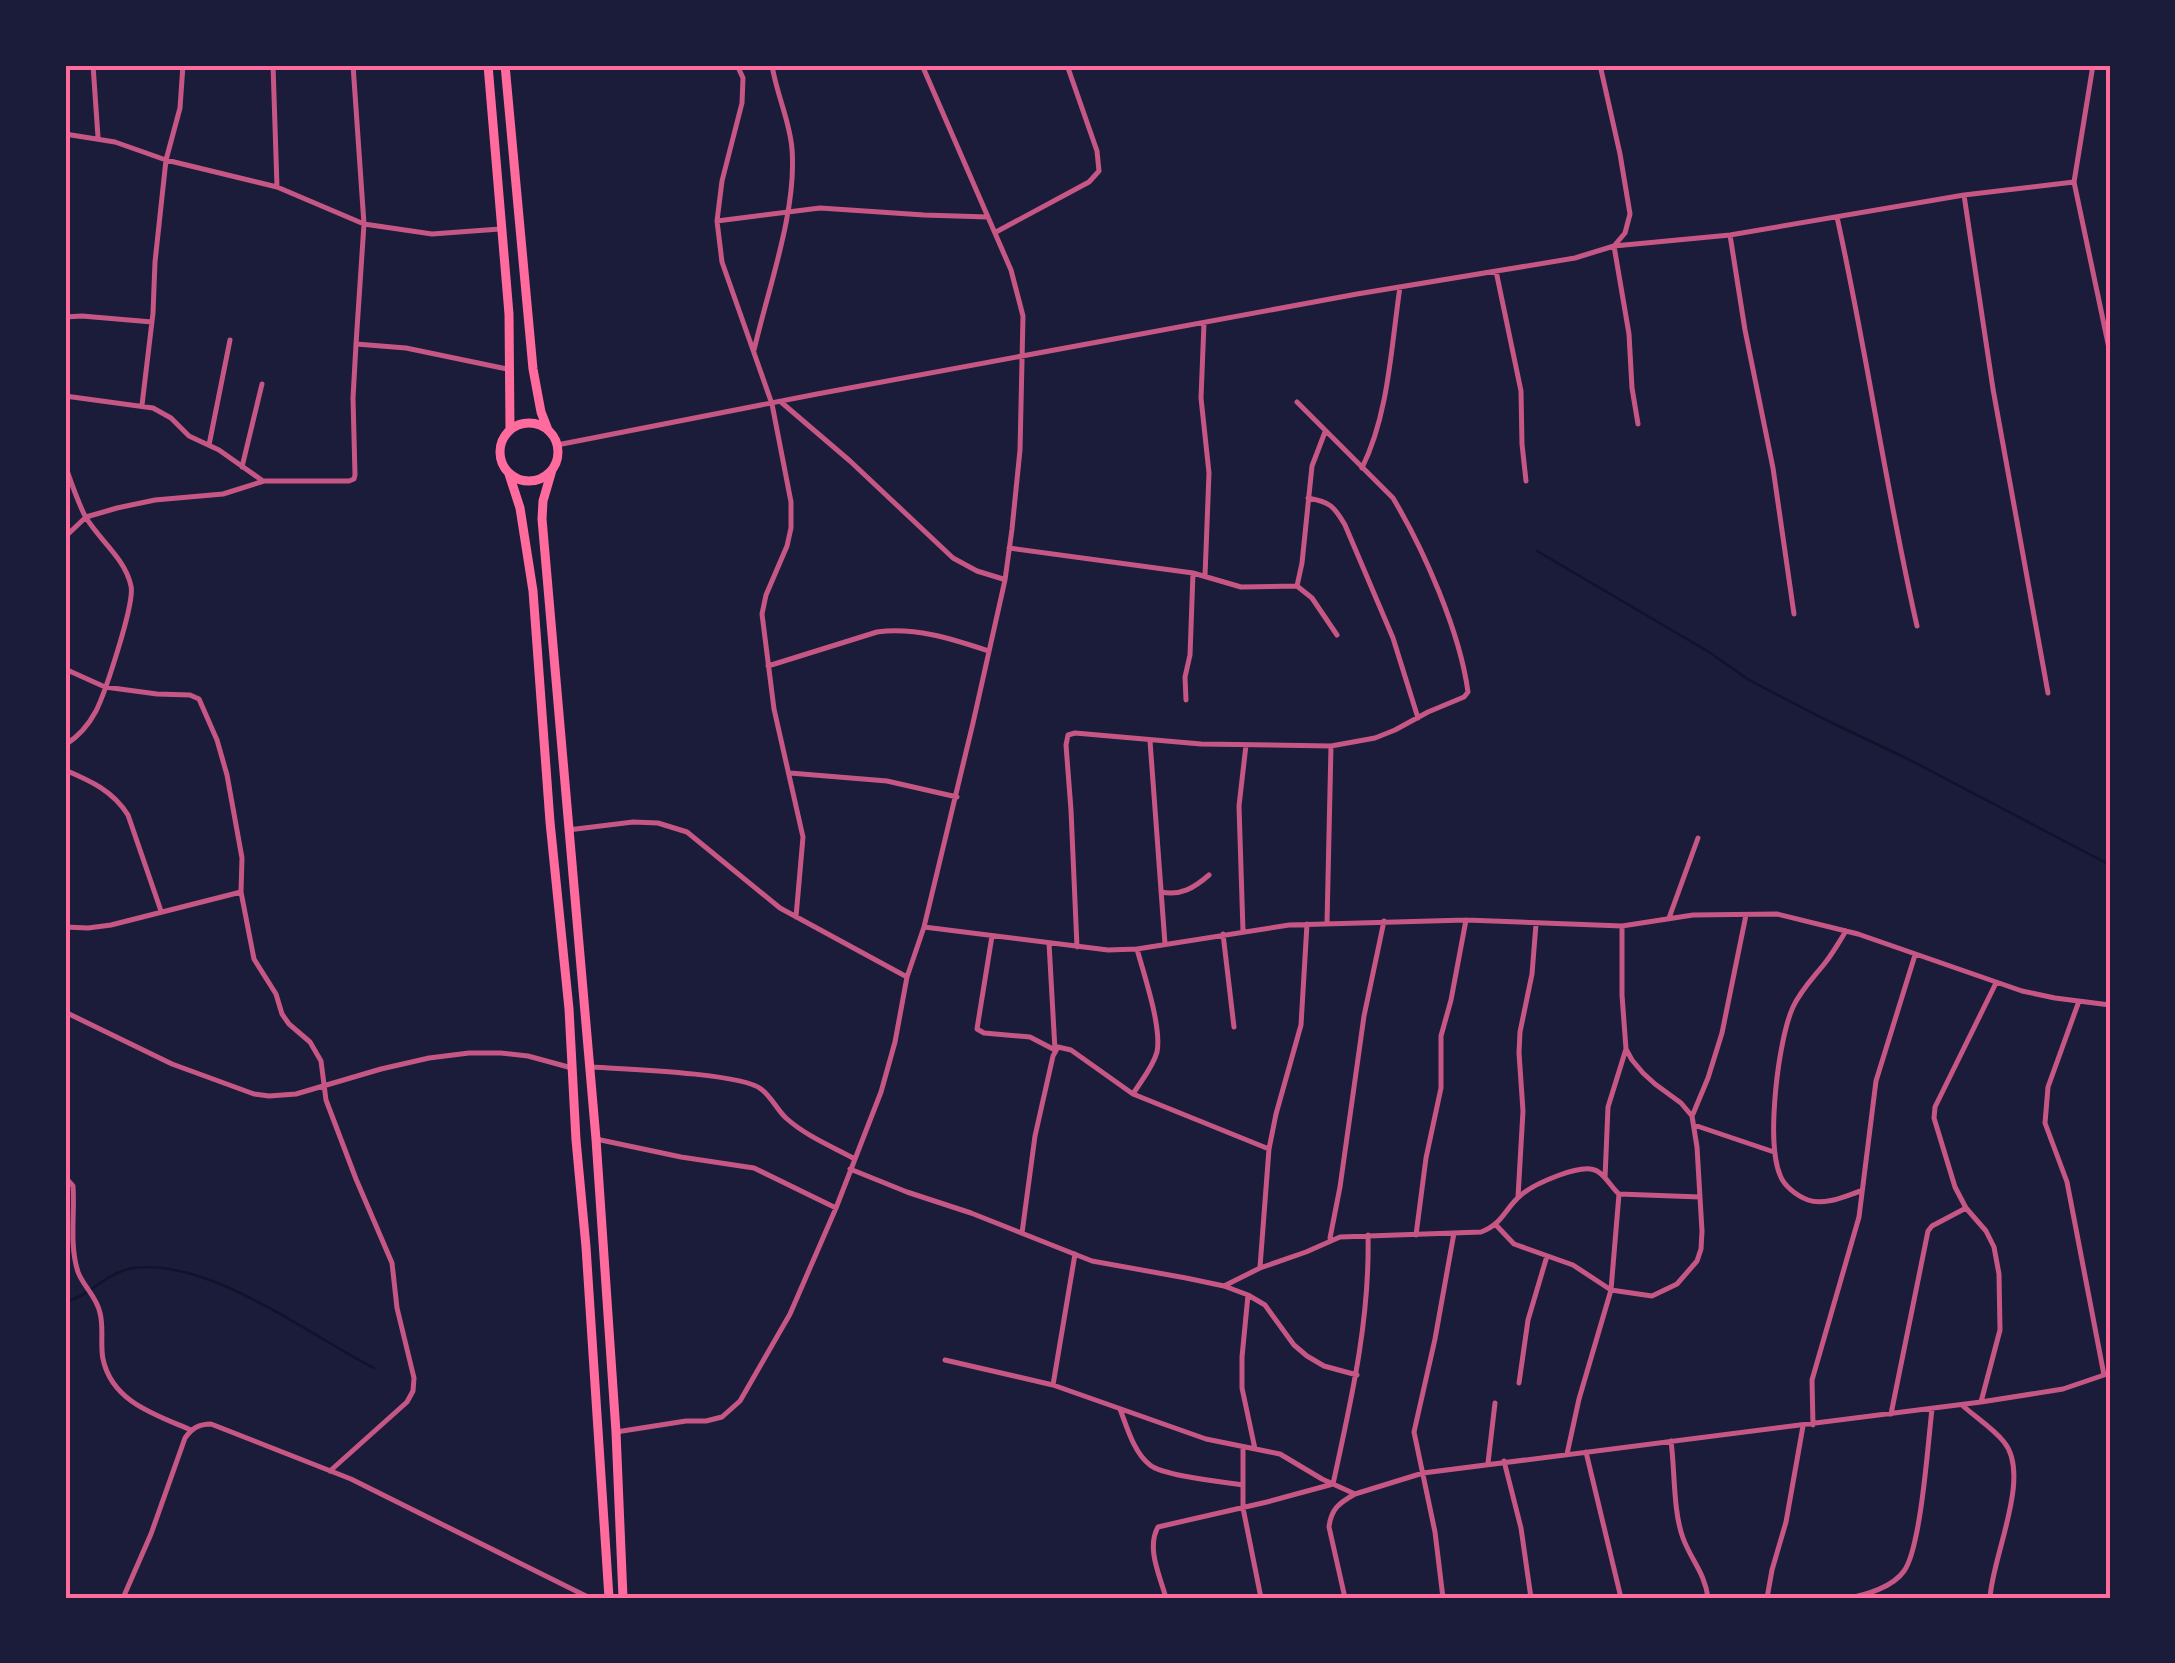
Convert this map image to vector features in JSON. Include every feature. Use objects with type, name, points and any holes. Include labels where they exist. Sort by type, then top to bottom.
[{"type":"highway","points":[[488,65],[509,314],[510,430]]},
{"type":"highway","points":[[505,65],[533,369],[541,412],[558,446],[542,519],[596,1140],[623,1598]]},
{"type":"highway","points":[[548,430],[526,423],[510,430],[502,440],[500,452],[520,508],[533,591],[550,822],[570,1009],[609,1598]]},
{"type":"highway","points":[[509,474],[532,482],[552,470]]},
{"type":"street","points":[[93,65],[98,138]]},
{"type":"street","points":[[142,405],[166,160],[180,108],[183,65]]},
{"type":"street","points":[[272,65],[278,187]]},
{"type":"street","points":[[65,537],[86,517],[155,500],[223,494],[264,481],[354,479],[353,398],[364,224],[353,65]]},
{"type":"street","points":[[737,65],[742,78],[742,103],[722,181],[717,221],[722,262],[772,404],[792,514],[787,546],[763,605],[762,632],[774,709],[803,837],[796,917]]},
{"type":"street","points":[[754,351],[788,212],[792,173],[792,144],[772,65]]},
{"type":"street","points":[[616,1432],[722,1417],[740,1400],[790,1314],[882,1092],[896,1042],[907,976],[924,928],[957,797],[1005,580],[1020,450],[1022,316],[1012,270],[922,65]]},
{"type":"street","points":[[995,232],[1089,182],[1099,170],[1097,151],[1067,65]]},
{"type":"street","points":[[1600,65],[1630,214],[1625,233],[1614,246],[1629,334],[1638,424]]},
{"type":"street","points":[[2093,65],[2074,182],[2110,353]]},
{"type":"street","points":[[65,134],[115,142],[166,160],[278,187],[364,224],[432,234],[503,229]]},
{"type":"street","points":[[558,446],[1400,286],[1574,258],[1614,246],[1730,235],[1964,195],[2074,182]]},
{"type":"street","points":[[1964,195],[1992,390],[2048,693]]},
{"type":"street","points":[[717,221],[841,208],[988,216]]},
{"type":"street","points":[[1836,216],[1860,322],[1917,626]]},
{"type":"street","points":[[1730,235],[1773,468],[1794,614]]},
{"type":"street","points":[[1496,271],[1521,390],[1526,481]]},
{"type":"street","points":[[1362,468],[1380,420],[1400,286]]},
{"type":"street","points":[[65,317],[152,322]]},
{"type":"street","points":[[1204,323],[1201,398],[1209,473],[1204,576]]},
{"type":"street","points":[[208,446],[230,340]]},
{"type":"street","points":[[356,344],[406,348],[510,370]]},
{"type":"street","points":[[242,467],[262,384]]},
{"type":"street","points":[[65,396],[142,405],[162,412],[189,436],[219,450],[264,481]]},
{"type":"street","points":[[781,402],[953,558],[976,571],[1005,580]]},
{"type":"street","points":[[1077,948],[1066,738],[1075,733],[1150,741],[1331,746],[1375,738],[1468,692],[1448,618],[1420,544],[1392,498],[1297,402]]},
{"type":"street","points":[[1298,586],[1312,466],[1326,432]]},
{"type":"street","points":[[65,466],[86,517],[110,546],[131,584],[133,599],[96,711],[83,731],[65,745]]},
{"type":"street","points":[[1308,498],[1336,508],[1345,526],[1393,638],[1418,718]]},
{"type":"street","points":[[1009,548],[1193,573],[1241,588],[1298,586],[1312,598],[1337,634]]},
{"type":"street","points":[[1186,700],[1184,677],[1190,655],[1193,573]]},
{"type":"street","points":[[768,666],[893,630],[926,632],[989,651]]},
{"type":"street","points":[[65,669],[105,687],[190,694],[199,700],[227,775],[254,959],[282,1014],[321,1062],[326,1100],[392,1263],[396,1308],[414,1385],[407,1402],[330,1471]]},
{"type":"street","points":[[1150,741],[1166,944]]},
{"type":"street","points":[[1243,930],[1239,806],[1246,745]]},
{"type":"street","points":[[1326,923],[1331,746]]},
{"type":"street","points":[[65,770],[96,784],[122,804],[161,911]]},
{"type":"street","points":[[790,774],[888,781],[957,797]]},
{"type":"street","points":[[568,830],[633,822],[658,823],[687,832],[763,896],[907,976]]},
{"type":"street","points":[[1669,918],[1698,838]]},
{"type":"street","points":[[1162,892],[1183,892],[1208,875]]},
{"type":"street","points":[[65,927],[110,925],[242,892]]},
{"type":"street","points":[[924,928],[1077,948],[1137,949],[1243,930],[1307,924],[1466,920],[1622,926],[1693,915],[1777,914],[1846,931],[1996,984],[2055,998],[2110,1005]]},
{"type":"street","points":[[1692,1116],[1722,1032],[1746,915]]},
{"type":"street","points":[[1416,1235],[1426,1158],[1441,1088],[1442,1036],[1466,920]]},
{"type":"street","points":[[1329,1240],[1364,1016],[1384,921]]},
{"type":"street","points":[[1260,1268],[1269,1149],[1301,1025],[1307,924]]},
{"type":"street","points":[[1518,1197],[1523,1111],[1520,1032],[1532,974],[1536,924]]},
{"type":"street","points":[[1605,1179],[1608,1108],[1626,1049],[1622,926]]},
{"type":"street","points":[[1846,931],[1801,992],[1788,1020],[1780,1058],[1774,1152],[1786,1186],[1808,1200],[1828,1201],[1862,1191]]},
{"type":"street","points":[[1223,934],[1234,1027]]},
{"type":"street","points":[[992,936],[977,1029],[1030,1037],[1055,1050]]},
{"type":"street","points":[[1022,1234],[1035,1136],[1055,1050],[1049,943]]},
{"type":"street","points":[[1133,1094],[1152,1064],[1158,1036],[1137,949]]},
{"type":"street","points":[[1813,1425],[1812,1380],[1858,1217],[1876,1081],[1915,955]]},
{"type":"street","points":[[1981,1402],[2000,1330],[1999,1274],[1994,1247],[1986,1231],[1966,1208],[1955,1187],[1934,1118],[1935,1106],[1996,984]]},
{"type":"street","points":[[1346,1598],[1331,1543],[1329,1527],[1334,1509],[1355,1494],[1422,1473],[1962,1405],[2064,1389],[2107,1374],[2067,1182],[2045,1124],[2048,1088],[2080,1001]]},
{"type":"street","points":[[65,1012],[172,1064],[254,1094],[282,1096],[381,1068],[469,1053],[528,1056],[572,1068]]},
{"type":"street","points":[[1496,1226],[1514,1244],[1573,1265],[1611,1290],[1652,1296],[1677,1284],[1688,1273],[1701,1249],[1692,1116],[1681,1102],[1644,1073],[1626,1049]]},
{"type":"street","points":[[1055,1050],[1071,1050],[1133,1094],[1269,1149]]},
{"type":"street","points":[[589,1067],[721,1078],[757,1086],[800,1129],[854,1158]]},
{"type":"street","points":[[1694,1125],[1774,1152]]},
{"type":"street","points":[[596,1140],[754,1168],[836,1208]]},
{"type":"street","points":[[1224,1286],[1329,1240],[1368,1234],[1481,1232],[1496,1226],[1518,1197],[1534,1186],[1584,1168],[1598,1171],[1620,1194],[1700,1197]]},
{"type":"street","points":[[850,1169],[1092,1262],[1224,1286],[1265,1305],[1294,1345],[1307,1356],[1324,1366],[1357,1375]]},
{"type":"street","points":[[65,1178],[73,1186],[77,1268],[100,1310],[106,1369],[132,1403],[191,1430]]},
{"type":"street","points":[[1567,1454],[1611,1290],[1620,1194]]},
{"type":"street","points":[[1891,1414],[1928,1231],[1966,1208]]},
{"type":"street","points":[[1444,1598],[1414,1432],[1454,1233]]},
{"type":"street","points":[[1333,1484],[1357,1375],[1368,1300],[1368,1234]]},
{"type":"street","points":[[1053,1384],[1075,1254]]},
{"type":"street","points":[[1518,1383],[1528,1320],[1547,1256]]},
{"type":"street","points":[[1248,1296],[1242,1388],[1254,1449]]},
{"type":"street","points":[[945,1360],[1053,1384],[1206,1440],[1280,1454],[1355,1494]]},
{"type":"street","points":[[1488,1463],[1495,1404]]},
{"type":"street","points":[[1962,1405],[2004,1441],[2011,1453],[2014,1486],[1990,1598]]},
{"type":"street","points":[[1120,1409],[1134,1444],[1150,1466],[1243,1485]]},
{"type":"street","points":[[1848,1598],[1865,1595],[1894,1580],[1910,1561],[1932,1409]]},
{"type":"street","points":[[123,1598],[151,1534],[184,1438],[200,1424],[222,1426],[330,1471],[590,1598]]},
{"type":"street","points":[[1767,1598],[1786,1522],[1803,1426]]},
{"type":"street","points":[[1671,1441],[1679,1523],[1706,1582],[1708,1598]]},
{"type":"street","points":[[1243,1447],[1243,1508],[1260,1598]]},
{"type":"street","points":[[1586,1452],[1621,1598]]},
{"type":"street","points":[[1504,1461],[1521,1528],[1531,1598]]},
{"type":"street","points":[[1166,1598],[1155,1559],[1156,1530],[1333,1484]]},
{"type":"waterway","points":[[1537,551],[1709,652],[1749,680],[2110,865]]},
{"type":"waterway","points":[[65,1302],[123,1270],[163,1268],[225,1286],[374,1368]]}]
